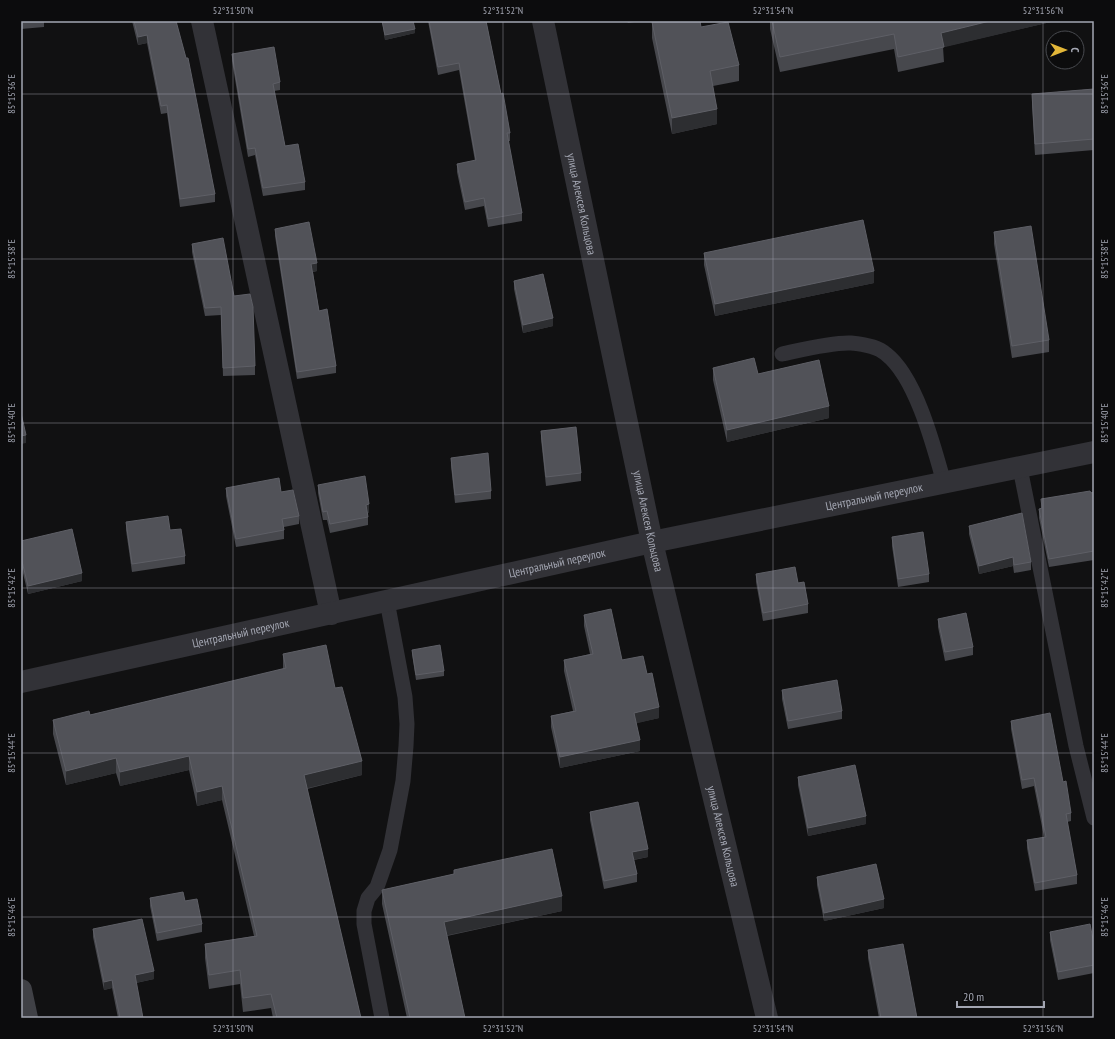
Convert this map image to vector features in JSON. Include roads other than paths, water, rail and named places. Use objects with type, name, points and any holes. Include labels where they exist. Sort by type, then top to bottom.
[{"type":"main road","points":[[21,990],[27,1018]]},
{"type":"street","points":[[202,21],[331,614]]},
{"type":"street","name":"улица Алексея Кольцова","points":[[543,21],[652,542],[767,1018]]},
{"type":"street","name":"Центральный переулок","points":[[21,682],[652,542],[1094,452]]},
{"type":"lane","points":[[782,354],[850,343],[874,347],[885,353],[896,362],[912,389],[932,441],[944,483]]},
{"type":"lane","points":[[1020,468],[1076,746],[1094,818]]},
{"type":"lane","points":[[382,1018],[364,924],[364,911],[368,898],[377,887],[390,850],[403,781],[407,731],[405,697],[387,601]]}]
